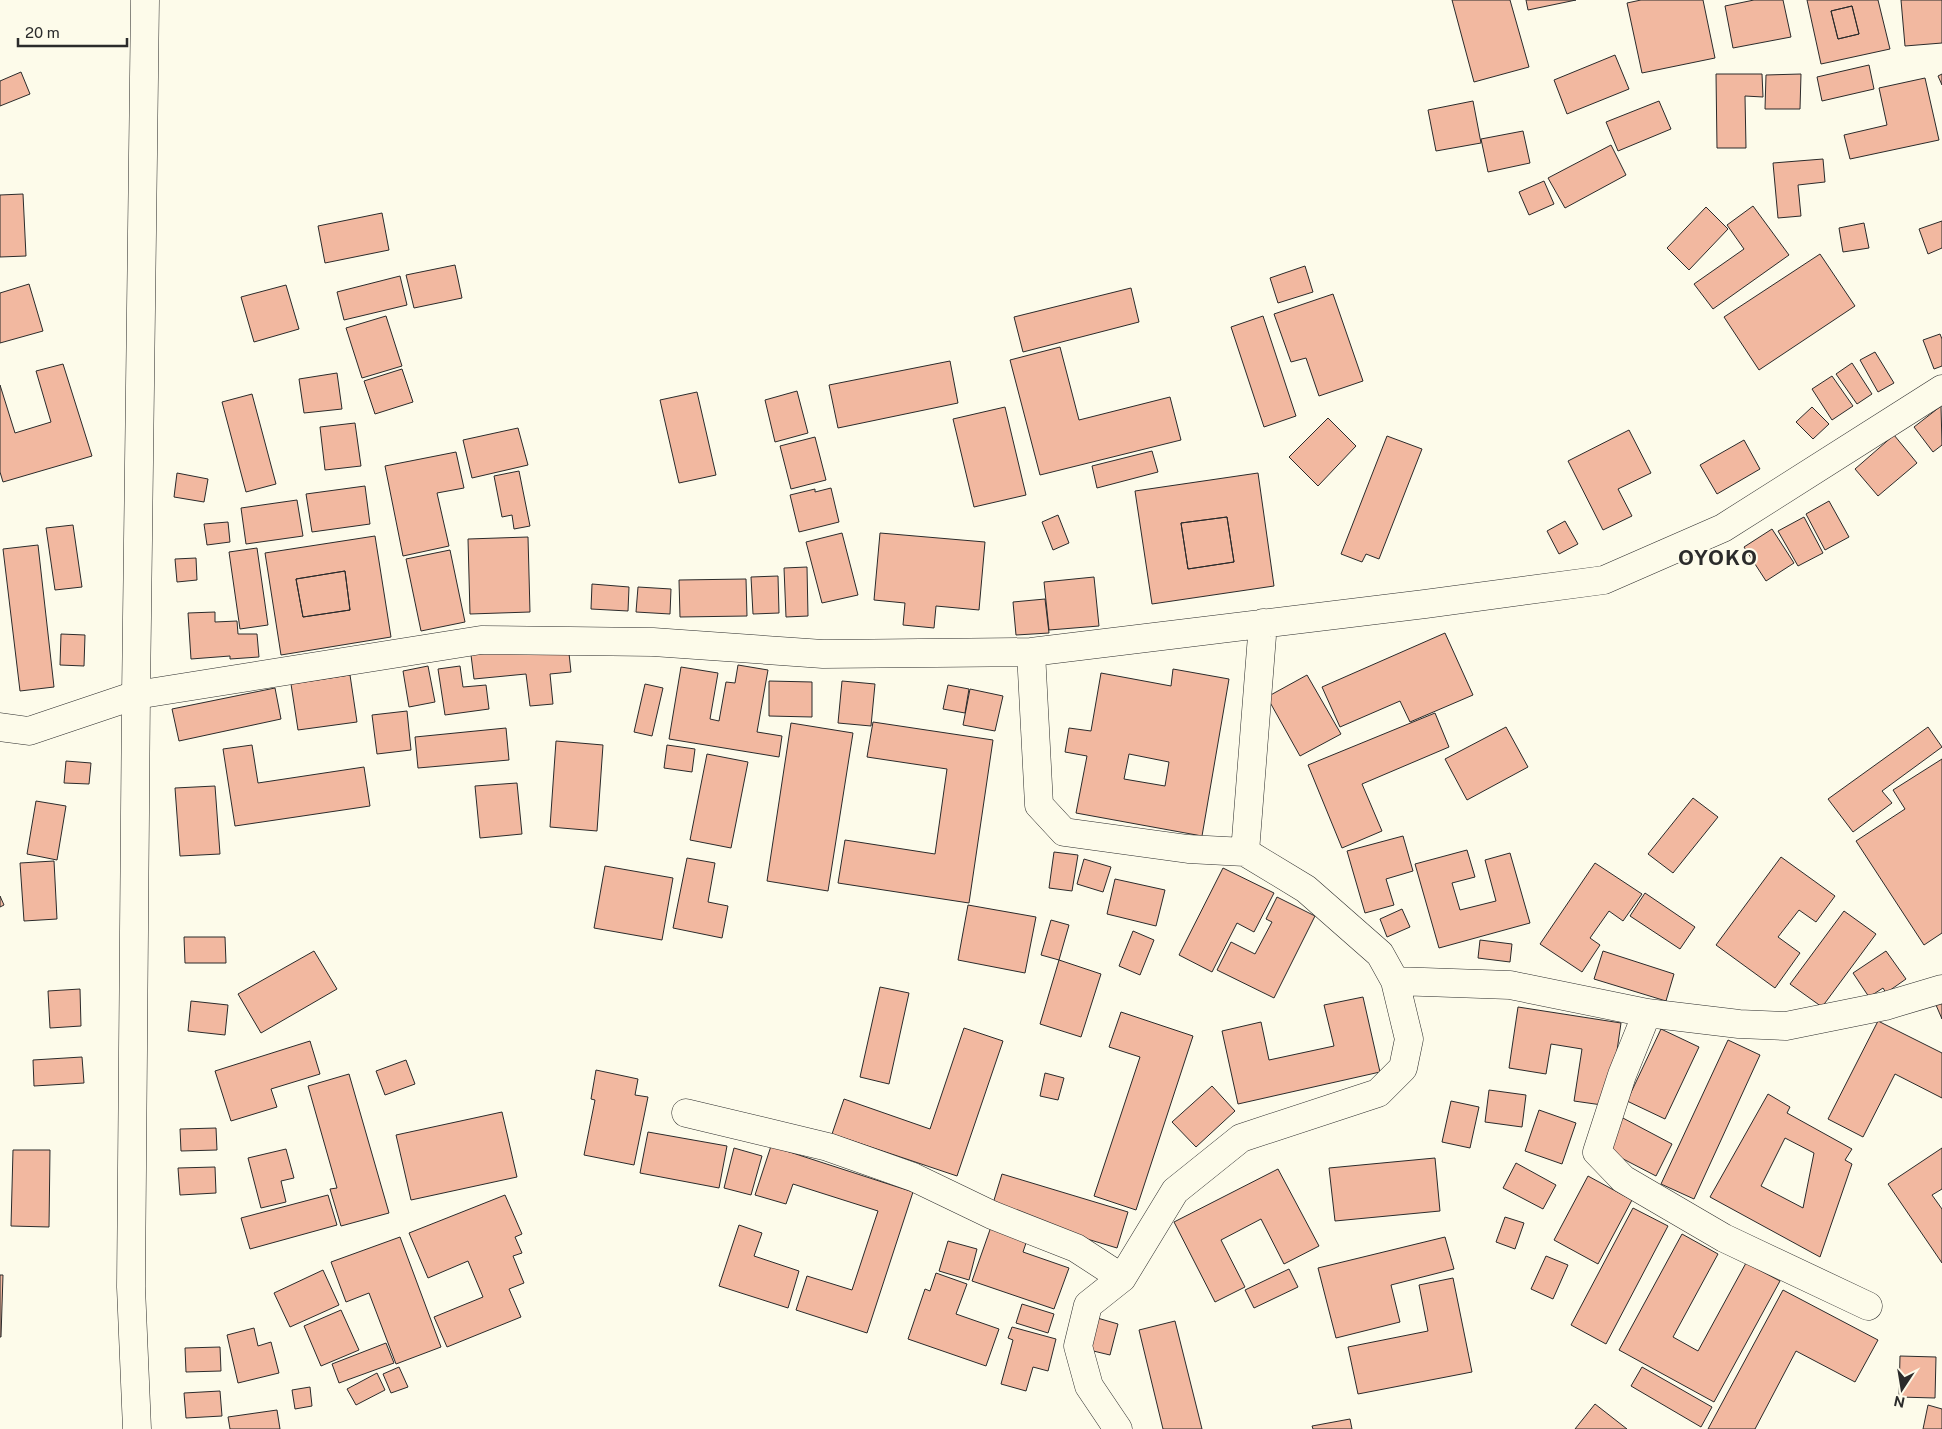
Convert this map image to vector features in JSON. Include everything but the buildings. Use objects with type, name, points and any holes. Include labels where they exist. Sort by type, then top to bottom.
[{"type":"main road","points":[[137,1429],[131,1287],[145,0]]},
{"type":"main road","points":[[0,727],[28,731],[136,695],[481,640],[653,642],[823,654],[1030,652],[1425,604],[1604,580],[1723,528],[1942,389]]},
{"type":"main road","points":[[1245,852],[1263,623]]},
{"type":"main road","points":[[1030,652],[1039,805],[1064,832],[1188,849],[1245,852],[1306,888],[1380,954],[1395,981],[1409,1039],[1403,1068],[1378,1093],[1241,1138],[1175,1191],[1122,1278],[1088,1305],[1078,1346],[1090,1386],[1118,1429]]},
{"type":"main road","points":[[1395,981],[1510,985],[1647,1013],[1739,1024],[1786,1026],[1885,1006],[1942,989]]},
{"type":"main road","points":[[1647,1013],[1622,1074],[1597,1152],[1623,1179],[1724,1238],[1868,1306]]},
{"type":"main road","points":[[686,1113],[828,1147],[913,1177],[992,1215],[1076,1248],[1122,1278]]},
{"type":"district","name":"OYOKO","points":[[1718,557]]}]
